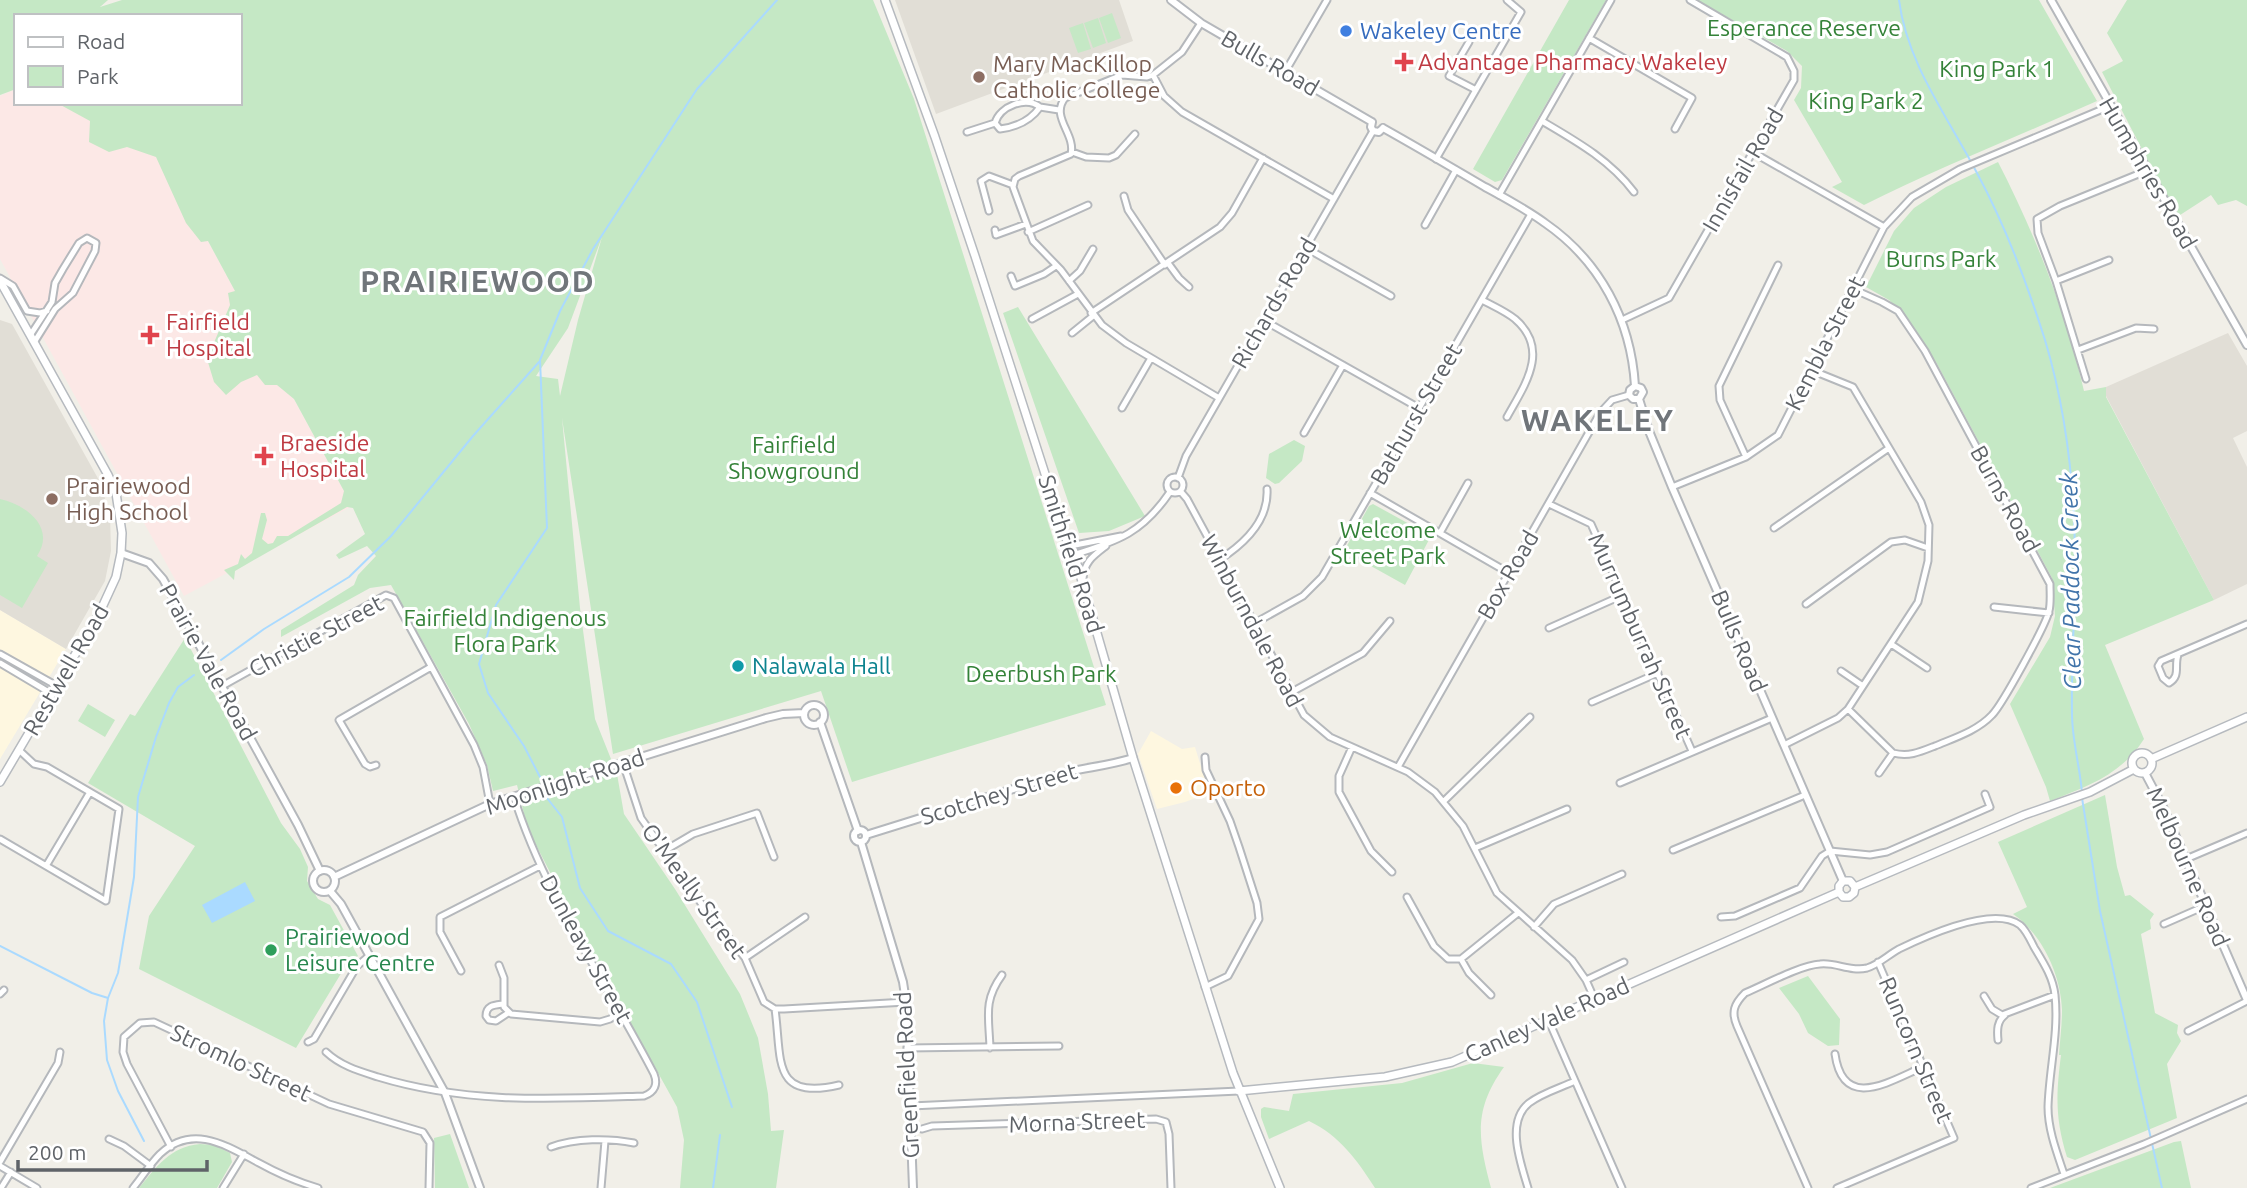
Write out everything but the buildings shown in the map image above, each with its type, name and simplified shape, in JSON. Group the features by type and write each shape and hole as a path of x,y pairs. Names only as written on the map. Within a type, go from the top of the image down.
{"main road":[{"name":"Smithfield Road","path":"884,0 935,137 1083,585 1133,758 1239,1091 1280,1188"},
{"path":"0,280 108,475 120,514 121,553"},
{"name":"Restwell Road","path":"0,782 108,597 121,553"},
{"path":"2151,759 2247,717"},
{"path":"2145,753 2151,759 2151,767 2145,773 2134,769 2132,760 2137,754 2145,753"},
{"path":"1855,887 2024,815 2090,792 2134,769"},
{"path":"1843,881 1850,881 1855,887 1854,893 1849,897 1843,897 1839,892 1843,881"},
{"name":"Canley Vale Road","path":"1239,1091 1372,1079 1418,1071 1472,1055 1594,998 1839,892"}],"street":[{"name":"Bulls Road","path":"1171,0 1201,23 1372,122"},
{"path":"1285,72 1327,0"},
{"path":"1436,159 1521,12 1507,0"},
{"path":"1499,195 1611,0"},
{"name":"Innisfail Road","path":"1622,320 1669,298 1794,80 1792,64 1787,57 1690,0"},
{"name":"Humphries Road","path":"2051,0 2247,345"},
{"path":"1013,185 1019,176 1067,158 1072,152 1059,110 1062,100 1122,75 1153,75 1182,52 1201,23"},
{"path":"1589,38 1692,98 1675,129"},
{"path":"1469,42 1449,76 1476,90"},
{"path":"1153,75 1164,96 1177,108 1334,199"},
{"path":"967,132 995,123 1002,111 1022,103 1035,103 1040,107 1059,110"},
{"name":"Kembla Street","path":"1672,487 1746,457 1778,435 1885,227 1912,197 1960,169 2110,106"},
{"path":"995,123 1000,129 1007,128 1029,120 1040,107"},
{"path":"1383,128 1378,132 1373,131 1370,125 1375,120 1381,121 1383,128 1559,233 1593,268 1614,300 1634,361 1635,386"},
{"path":"1542,121 1597,156 1634,192"},
{"name":"Richards Road","path":"1073,555 1124,536 1152,517 1170,492 1167,488 1169,480 1178,478 1186,456 1373,131"},
{"path":"1072,152 1086,157 1109,158 1116,155 1135,134"},
{"path":"1754,153 1885,227"},
{"path":"1072,333 1092,315 1224,222 1263,158"},
{"path":"1425,225 1456,170"},
{"path":"2087,379 2038,233 2036,219 2060,206 2146,171"},
{"path":"989,211 981,181 989,176 1013,185"},
{"path":"1013,185 1028,232 1036,246 1069,281 1092,315 1114,335 1219,398"},
{"path":"1124,196 1128,210 1166,264 1189,287"},
{"path":"1028,232 1088,205"},
{"name":"Bathurst Street","path":"1253,624 1298,600 1318,582 1531,214"},
{"path":"995,230 996,235 1026,224"},
{"path":"87,238 94,240 95,251 75,289 55,309 33,338 53,298 55,283 75,248 87,238"},
{"path":"1069,281 1080,271 1093,248"},
{"path":"1306,248 1391,296"},
{"path":"2056,281 2109,261"},
{"path":"1015,286 1044,274 1056,265"},
{"path":"1746,457 1720,400 1718,386 1778,265"},
{"path":"1011,276 1017,294"},
{"path":"0,280 13,286 27,311 47,311"},
{"name":"Burns Road","path":"1853,289 1898,312 1925,351 2050,584 2049,613"},
{"path":"1032,319 1078,294"},
{"path":"1482,300 1519,323 1528,336 1533,351 1530,374 1507,417"},
{"path":"1264,320 1419,408"},
{"path":"2078,351 2136,328 2154,329"},
{"path":"1122,408 1151,358"},
{"path":"1304,433 1343,365"},
{"path":"1784,745 1838,718 1848,709 1918,602 1928,561 1929,525 1921,502 1853,387 1811,370"},
{"path":"1635,386 1643,392 1639,399 1633,399 1629,394 1635,386"},
{"name":"Box Road","path":"1398,767 1600,413 1612,400 1629,394"},
{"name":"Bulls Road","path":"1639,399 1672,487 1843,881"},
{"path":"1774,528 1889,448"},
{"path":"1170,492 1181,492 1184,484 1178,478"},
{"path":"1440,533 1468,483"},
{"path":"1219,560 1238,548 1250,536 1265,511 1267,489"},
{"name":"Winburndale Road","path":"1181,492 1301,712 1314,726 1330,737 1416,777 1444,801 1463,826 1491,885 1518,913 1565,952 1586,980 1594,998"},
{"path":"1370,493 1510,573"},
{"name":"Murrumburrah Street","path":"1549,504 1591,524 1692,751"},
{"name":"Richards Road","path":"1070,546 1124,536"},
{"path":"1806,604 1892,542 1905,540 1928,548"},
{"name":"Richards Road","path":"1083,585 1084,569 1088,561 1111,542"},
{"name":"Prairie Vale Road","path":"121,553 144,560 158,572 298,825 320,871"},
{"name":"Christie Street","path":"222,686 386,595 394,598 474,745 483,767 490,804"},
{"path":"1549,628 1623,596"},
{"path":"1848,709 1893,753 1912,755 1982,724 1993,714 2008,691 2049,613 1994,607"},
{"path":"1290,693 1363,653 1390,621"},
{"path":"2178,655 2175,661 2175,680 2169,683 2163,678 2158,666 2161,661 2247,624"},
{"path":"1891,644 1927,668"},
{"path":"0,654 57,686"},
{"path":"0,663 52,694"},
{"path":"376,765 370,767 365,764 339,720 432,667"},
{"path":"1841,671 1863,685"},
{"path":"1591,702 1658,673"},
{"path":"820,722 811,724 806,720 804,713 809,706 819,706 823,714 820,722 858,831"},
{"name":"Moonlight Road","path":"334,877 490,804 775,716 804,713"},
{"path":"1444,801 1530,717"},
{"path":"1620,783 1772,718"},
{"path":"1352,747 1339,776 1339,792 1371,850 1391,872"},
{"path":"0,839 106,901 119,809 47,767 34,764 19,750"},
{"path":"1879,773 1893,753"},
{"path":"1205,757 1206,770 1230,821 1239,848 1257,903 1259,919 1227,976 1205,987"},
{"name":"Scotchey Street","path":"866,835 1068,772 1109,766 1133,758"},
{"name":"O'Meally Street","path":"623,762 641,818 703,906 746,958 764,1002 775,1009"},
{"name":"Melbourne Road","path":"2145,773 2186,859 2204,906 2247,1000"},
{"path":"46,866 90,792"},
{"path":"1673,850 1805,794"},
{"path":"1721,917 1735,916 1800,888 1822,856 1830,851 1870,855 1887,852 1990,807 1985,794"},
{"name":"Dunleavy Street","path":"445,1093 533,1100 645,1096 654,1089 656,1078 540,866 526,835 514,797"},
{"path":"1475,848 1567,809"},
{"path":"664,851 693,834 757,813 774,857"},
{"path":"858,831 866,835 865,840 856,841 854,837 858,831"},
{"path":"2186,859 2247,833"},
{"name":"Greenfield Road","path":"861,842 903,982 906,1002 912,1188"},
{"path":"461,971 440,932 440,917 540,866"},
{"path":"326,870 334,877 334,886 330,891 321,892 314,886 314,876 320,871 326,870"},
{"path":"1534,927 1554,904 1622,874"},
{"path":"330,891 341,904 445,1093 480,1188"},
{"path":"1406,897 1434,946 1448,959 1461,959 1518,913"},
{"path":"2164,924 2204,906"},
{"path":"746,958 805,917"},
{"path":"1808,1188 1733,1017 1734,1007 1745,993 1815,964 1832,963 1854,970 1868,968 1929,936 1978,920 2001,917 2023,926 2044,963 2055,995 2056,1026 2048,1109 2053,1144 2064,1174"},
{"path":"309,1042 314,1039 357,966 369,956"},
{"path":"1461,959 1469,973 1491,995"},
{"path":"1586,980 1624,962"},
{"name":"Runcorn Street","path":"1837,1188 1954,1138 1878,962"},
{"path":"499,965 504,978 503,1004 508,1013"},
{"path":"990,1048 990,991 1002,975"},
{"path":"1998,1040 1999,1021 2005,1015 2055,995"},
{"path":"1984,996 1992,1009 2005,1015"},
{"path":"2188,1031 2247,1000"},
{"path":"839,1085 803,1089 792,1085 784,1076 775,1009 906,1002"},
{"path":"503,1004 488,1008 486,1016 489,1020 496,1021 508,1013 594,1022 610,1019 621,1012"},
{"path":"1548,1019 1622,1188"},
{"name":"Stromlo Street","path":"171,1147 123,1052 124,1037 140,1023 147,1021 329,1104 423,1132 428,1138 430,1148 429,1188"},
{"path":"907,1048 1059,1046"},
{"path":"37,1188 0,1164 58,1063 60,1052"},
{"path":"326,1052 348,1067 388,1080 445,1093"},
{"path":"1835,1054 1837,1066 1846,1081 1862,1089 1875,1088 1923,1067"},
{"path":"1528,1188 1516,1134 1518,1118 1527,1104 1536,1098 1575,1081"},
{"path":"911,1106 1239,1091"},
{"path":"2031,1188 2144,1144 2247,1099"},
{"name":"Morna Street","path":"922,1129 932,1126 1156,1119 1166,1122 1170,1134 1171,1188"},
{"path":"133,1188 160,1154 171,1147 203,1138 217,1141 290,1178 314,1187"},
{"path":"109,1139 124,1146 151,1166"},
{"path":"551,1147 565,1142 619,1140 634,1143"},
{"path":"601,1188 605,1141"},
{"path":"222,1188 244,1154"},
{"path":"1,1188 10,1172"}],"shaded area":[{"name":"Mary MacKillop Catholic College","path":"895,0 1119,0 1133,41 936,114"},
{"name":"Fairfield Hospital","path":"14,90 14,105 80,105 155,144 352,506 184,596 0,259 0,96"},
{"name":"Prairiewood High School","path":"0,320 12,324 100,482 110,515 111,551 105,581 66,649 0,610"},
{"path":"2228,333 2247,366 2247,431 2233,438 2247,467 2247,584 2214,600 2106,396 2106,387"},
{"path":"0,610 66,649 0,759"},
{"path":"1151,731 1182,749 1195,747 1209,793 1157,809 1138,754"}],"green space":[{"path":"0,0 108,0 100,7 122,0 873,0 914,99 1106,705 852,782 821,691 613,754 562,418 580,608 595,719 617,774 624,814 675,889 740,994 758,1038 768,1094 771,1131 784,1130 776,1188 680,1188 684,1140 677,1107 590,950 535,843 527,826 517,785 493,791 487,765 469,724 391,585 370,588 281,637 281,630 354,585 358,575 376,556 367,546 339,559 336,555 365,534 353,508 347,507 235,571 234,580 224,570 238,564 241,554 245,559 252,553 261,513 265,513 267,520 262,539 268,544 273,543 277,536 288,536 341,503 344,491 294,399 277,385 265,385 257,375 241,382 226,395 214,382 207,359 230,305 228,293 235,291 208,241 201,242 186,223 156,157 127,147 109,152 89,142 90,121 61,105 242,105 242,14 14,14 14,90 0,95","holes":["602,237 560,396 558,379 536,376 568,328"]},
{"path":"1569,0 1606,0 1502,180 1495,182 1473,169"},
{"path":"1697,0 2039,0 2097,101 1864,205 1832,187 1842,182 1794,100 1801,88 1802,66 1787,51"},
{"path":"2127,0 2247,0 2247,206 2236,200 2218,205 2211,195 2177,217 2102,72 2123,61 2107,33"},
{"path":"1112,13 1121,38 1108,43 1099,18"},
{"path":"1098,18 1106,43 1093,48 1084,23"},
{"path":"1083,23 1091,49 1078,53 1069,28"},
{"name":"Burns Park","path":"1998,162 2025,217 2048,274 2077,361 2084,391 2106,387 2106,397 2214,600 2105,645 2144,739 2125,762 2103,778 2050,801 2010,704 2050,637 2055,616 2052,578 1936,362 1901,312 1889,300 1866,287 1894,231 1914,208 1946,187"},
{"path":"1018,307 1145,516 1109,531 1079,533 1003,313"},
{"path":"1294,440 1305,446 1302,461 1275,484 1266,478 1269,454"},
{"path":"0,499 29,512 41,527 43,536 37,556 48,563 22,608 0,595"},
{"name":"Welcome Street Park","path":"1373,504 1431,536 1405,585 1344,551 1369,506"},
{"path":"185,638 281,823 300,849 308,867 307,881 318,899 330,905 358,956 351,957 296,1048 139,969 149,916 195,846 88,783 130,714 135,716"},
{"path":"88,704 115,720 105,737 78,721"},
{"path":"2105,795 2117,867 2125,896 2130,895 2154,914 2150,920 2151,929 2141,934 2155,1013 2178,1025 2177,1033 2181,1041 2167,1064 2177,1118 2075,1160 2067,1157 2059,1118 2062,1010 2058,983 2041,944 2013,914 2027,907 1998,842"},
{"path":"1808,976 1840,1019 1839,1045 1828,1046 1808,1033 1799,1014 1779,988"},
{"path":"1473,1063 1504,1067 1487,1097 1481,1125 1483,1154 1491,1188 1375,1188 1347,1150 1320,1127 1309,1121 1269,1139 1261,1117 1261,1109 1264,1107 1289,1111 1293,1094 1402,1083"},
{"path":"450,1134 469,1188 435,1188 434,1138"},
{"path":"2181,1141 2191,1188 2050,1188 2174,1142"},
{"path":"200,1144 214,1145 230,1153 232,1162 217,1188 139,1188 172,1153"}],"water":[{"path":"245,882 255,901 212,923 202,905"}],"waterway":[{"path":"540,777 524,746 488,693 479,664 496,605 547,528 540,360 560,311 593,249 697,89 777,0"},
{"name":"Clear Paddock Creek","path":"1899,0 1910,46 1930,90 1977,173 2006,234 2031,297 2053,368 2064,423 2073,508 2075,565 2072,714 2082,793"},
{"path":"221,660 264,629 349,577 391,536 473,436 539,362"},
{"path":"144,1141 118,1091 107,1060 104,1021 108,998 118,973 134,877 138,797 169,703 178,687 194,675"},
{"path":"547,798 562,817 580,888 608,931 671,964 697,1002 732,1107"},
{"name":"Clear Paddock Creek","path":"2082,798 2100,911 2162,1188"},
{"path":"0,946 92,993 108,998"},
{"path":"713,1188 720,1135"}],"place":[{"name":"Wakeley Centre","path":"1346,31"},
{"name":"Advantage Pharmacy Wakeley","path":"1404,62"},
{"name":"Mary MacKillop Catholic College","path":"979,77"},
{"name":"Fairfield Hospital","path":"150,335"},
{"name":"Braeside Hospital","path":"264,456"},
{"name":"Prairiewood High School","path":"52,499"},
{"name":"Nalawala Hall","path":"738,666"},
{"name":"Oporto","path":"1176,788"},
{"name":"Prairiewood Leisure Centre","path":"271,950"}],"district":[{"name":"PRAIRIEWOOD","path":"478,282"},
{"name":"WAKELEY","path":"1598,421"}],"park label":[{"name":"Esperance Reserve","path":"1804,28"},
{"name":"King Park 1","path":"1997,69"},
{"name":"King Park 2","path":"1866,101"},
{"name":"Fairfield Showground","path":"794,458"},
{"name":"Fairfield Indigenous Flora Park","path":"505,631"},
{"name":"Deerbush Park","path":"1041,674"}]}
